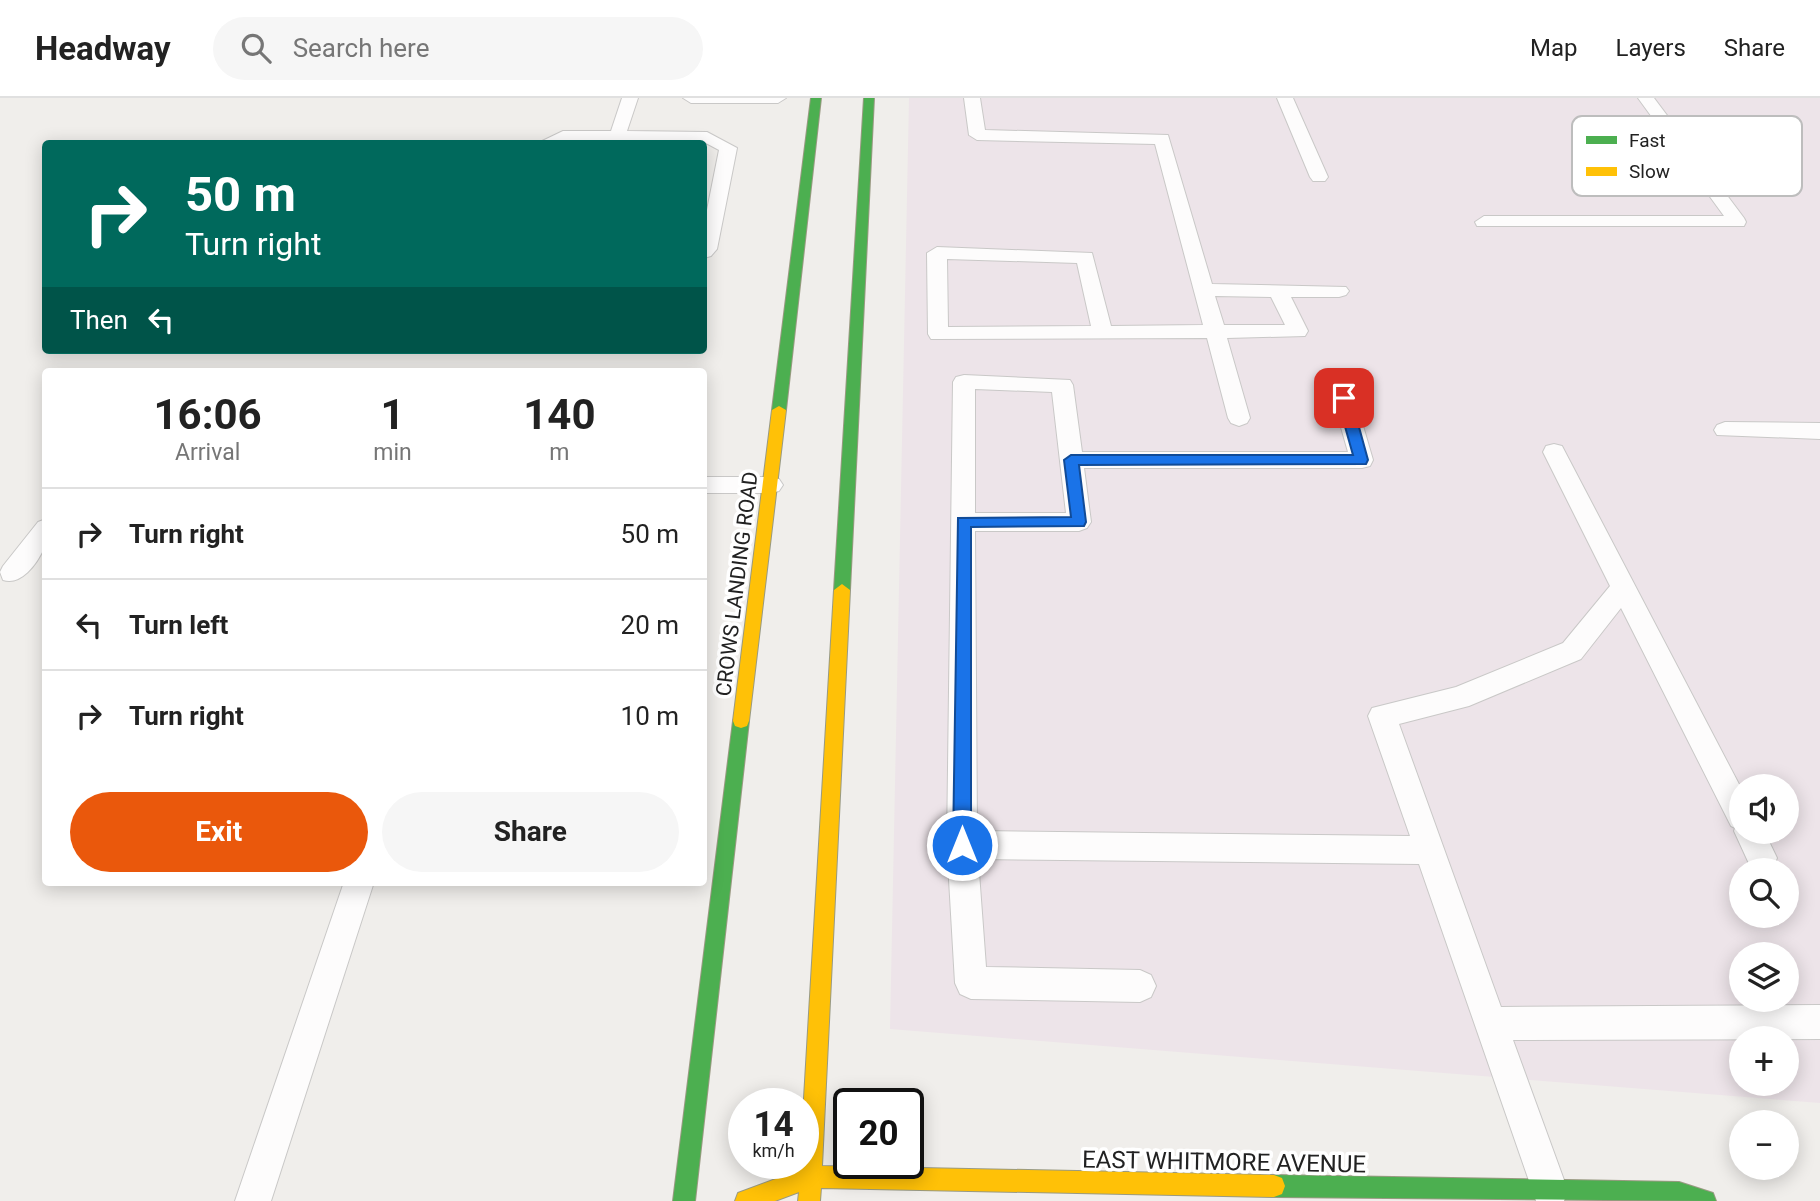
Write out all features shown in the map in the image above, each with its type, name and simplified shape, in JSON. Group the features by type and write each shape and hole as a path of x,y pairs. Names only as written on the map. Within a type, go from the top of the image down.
{"main road":[{"name":"CROWS LANDING ROAD","path":"684,1201 816,98"},
{"path":"816,1088 869,98"},
{"name":"EAST WHITMORE AVENUE","path":"819,1177 1679,1193 1705,1201"},
{"name":"EAST WHITMORE AVENUE","path":"746,1201 806,1179"},
{"path":"809,1201 811,1179"}],"lane":[{"path":"617,137 630,98"},
{"path":"691,98 778,98"},
{"path":"972,98 977,135 1163,139 1239,418"},
{"path":"1286,98 1319,177"},
{"path":"1646,98 1659,116"},
{"path":"554,140 563,136 707,137 728,148 712,187 707,250"},
{"path":"1484,222 1737,222 1718,196"},
{"path":"1102,332 1085,257 937,253 938,334 1298,331 1278,290"},
{"path":"1204,290 1339,291"},
{"path":"1071,460 1362,460 1338,378"},
{"path":"963,522 1079,522 1062,385 964,382 963,522 962,845 971,983 1140,986"},
{"path":"1725,430 1820,431"},
{"path":"1554,452 1729,794"},
{"path":"707,485 771,485"},
{"path":"12,573 42,533"},
{"path":"1550,1191 1382,716 1460,698 1572,651 1623,588"},
{"path":"1755,844 1762,858"},
{"path":"962,845 1430,850"},
{"path":"253,1201 358,886"},
{"path":"1492,1024 1820,1023"}],"shaded area":[{"path":"909,98 1820,98 1820,1103 1732,1096 1799,1096 1799,1026 1729,1026 1729,1096 890,1029"}],"traffic: fast":[{"path":"779,410 816,98"},
{"path":"842,590 869,98"},
{"path":"684,1201 741,721"},
{"path":"1274,1186 1679,1193 1705,1201"}],"traffic: slow":[{"path":"741,721 779,410"},
{"path":"809,1201 842,590"},
{"path":"746,1201 811,1177 1274,1186"}],"route":[{"path":"962,845 963,522 1079,522 1071,460 1362,460 1344,398"}]}
